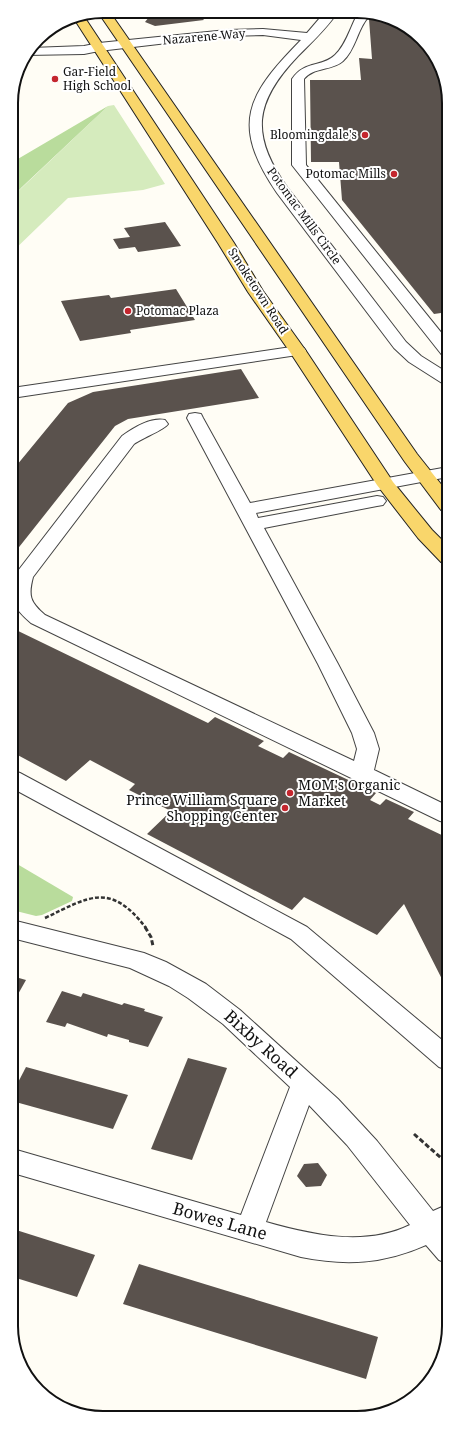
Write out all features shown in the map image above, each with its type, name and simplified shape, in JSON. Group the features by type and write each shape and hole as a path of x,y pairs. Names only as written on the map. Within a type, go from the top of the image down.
{"main road":[{"name":"Smoketown Road","path":"108,18 163,100 216,201 256,292 298,351 390,491 425,534 442,552"},
{"name":"Smoketown Road","path":"81,21 99,47 435,485 442,496"}],"street":[{"name":"Potomac Mills Circle","path":"326,18 310,37 286,61 263,92 257,108 255,120 257,138 261,153 267,165 287,195 400,345 415,359 442,376"},
{"path":"361,18 339,58 307,70 301,74 298,79 298,165 442,345"},
{"name":"Nazarene Way","path":"99,47 227,33 264,32 310,37"},
{"path":"40,46 81,45 99,47"},
{"path":"35,52 84,50 99,47"},
{"path":"18,392 298,351"},
{"path":"195,418 328,664 363,733 368,749 362,774"},
{"path":"159,424 138,433 128,440 24,576 19,590 21,601 27,610 38,619 442,812"},
{"path":"248,518 390,491 435,485"},
{"path":"18,781 300,933 442,1055"},
{"path":"422,803 442,798"},
{"name":"Bixby Road","path":"18,931 135,960 155,967 205,995 232,1017 335,1112 378,1162 439,1223"},
{"path":"249,1230 304,1084"},
{"name":"Bowes Lane","path":"18,1163 249,1230 318,1247 350,1250 380,1247 412,1238 439,1223"}],"path":[{"path":"39,920 88,898 97,896 106,897 134,913 152,939 153,946"},
{"path":"414,1134 442,1159"}],"green space":[{"path":"114,105 165,184 143,190 68,198 18,246 18,191 108,106"},
{"path":"108,106 18,191 18,159"},
{"path":"18,865 73,897 72,901 42,915 36,916 18,912"}],"building":[{"path":"148,18 202,18 204,20 155,26 145,22"},
{"name":"Potomac Mills","path":"369,19 400,29 417,43 428,56 433,65 440,86 442,97 442,313 434,314 342,200 339,162 311,162 310,80 361,80 359,58 372,59"},
{"path":"165,222 181,246 138,252 135,247 119,249 113,239 130,237 124,228"},
{"name":"Potomac Plaza","path":"176,289 195,320 130,330 131,333 80,341 61,301 109,295 111,298"},
{"path":"241,369 259,398 128,419 115,426 18,548 18,464 68,403 93,392"},
{"name":"Prince William Square Shopping Center","path":"18,631 208,723 215,717 264,741 258,746 283,758 289,752 376,793 370,800 380,805 386,799 414,812 408,819 442,835 442,979 404,904 377,935 304,897 292,910 147,834 171,811 129,790 135,784 90,760 66,781 18,755"},
{"path":"18,978 26,980 18,994"},
{"path":"62,991 81,997 83,993 122,1005 124,1003 145,1009 144,1011 163,1017 148,1047 108,1034 107,1037 67,1023 65,1027 46,1022"},
{"path":"188,1058 227,1068 192,1160 151,1149"},
{"path":"26,1067 128,1095 113,1129 18,1103 18,1082"},
{"path":"318,1163 327,1175 321,1186 306,1187 297,1176 304,1164"},
{"path":"18,1231 95,1255 77,1297 18,1279"},
{"path":"139,1264 378,1337 366,1379 123,1304"}],"place":[{"name":"Gar-Field High School","path":"55,79"},
{"name":"Bloomingdale's","path":"365,135"},
{"name":"Potomac Mills","path":"394,174"},
{"name":"Potomac Plaza","path":"128,311"},
{"name":"MOM's Organic Market","path":"290,793"},
{"name":"Prince William Square Shopping Center","path":"285,808"}]}
